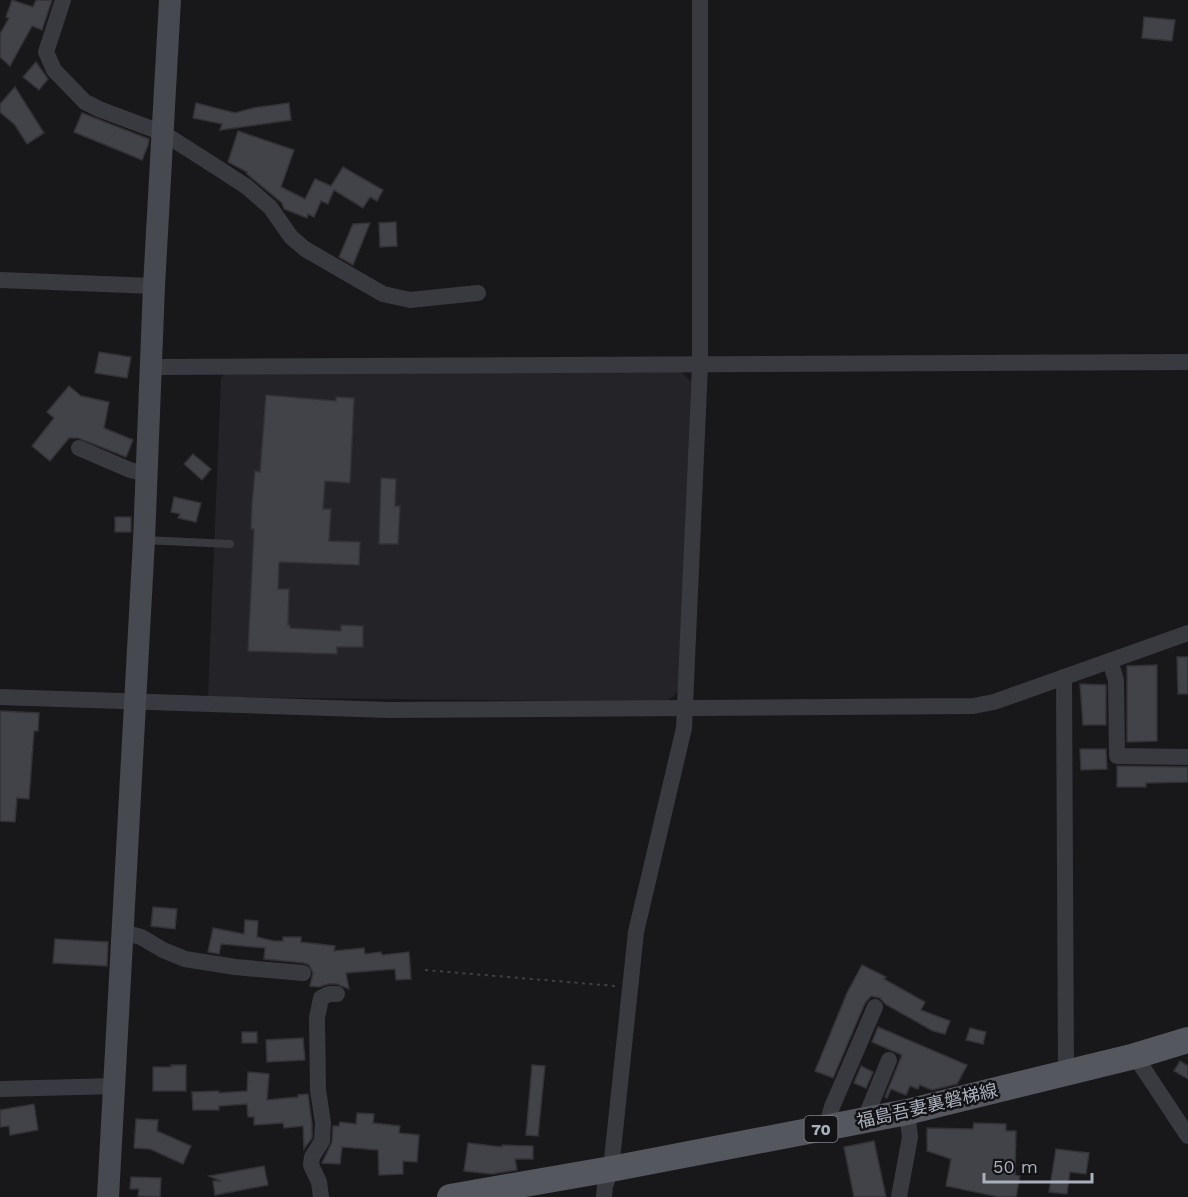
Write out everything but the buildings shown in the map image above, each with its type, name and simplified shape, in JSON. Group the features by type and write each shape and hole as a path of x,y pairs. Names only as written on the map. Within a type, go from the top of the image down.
{"main road":[{"name":"福島吾妻裏磐梯線","path":"450,1197 907,1113 1135,1056 1188,1040"}],"street":[{"path":"63,0 46,52 54,70 85,102 99,110 163,133 246,187 270,207 291,237 305,249 383,294 410,300 478,293"},
{"path":"108,1197 144,540 154,286 170,0"},
{"path":"604,1197 611,1169 636,932 684,728 700,365 700,0"},
{"path":"0,280 154,286"},
{"path":"151,367 1188,362"},
{"path":"79,448 130,470 147,474"},
{"path":"0,697 389,711 973,706 994,702 1188,633"},
{"path":"1110,661 1116,681 1117,756 1188,757"},
{"path":"1064,677 1066,1072"},
{"path":"123,932 141,937 185,959 235,967 303,973"},
{"path":"321,1197 311,1165 312,1157 322,1141 323,1123 318,1090 317,1018 321,998 329,994 337,994"},
{"path":"826,1128 832,1107 875,1007"},
{"path":"1135,1056 1188,1136"},
{"path":"864,1121 889,1060"},
{"path":"0,1089 115,1086"},
{"path":"899,1197 910,1137 907,1113"}],"lane":[{"path":"144,540 230,544"}],"path":[{"path":"425,970 630,987"}],"shaded area":[{"path":"680,371 691,381 679,689 673,697 664,702 208,697 221,379 224,374"}]}
